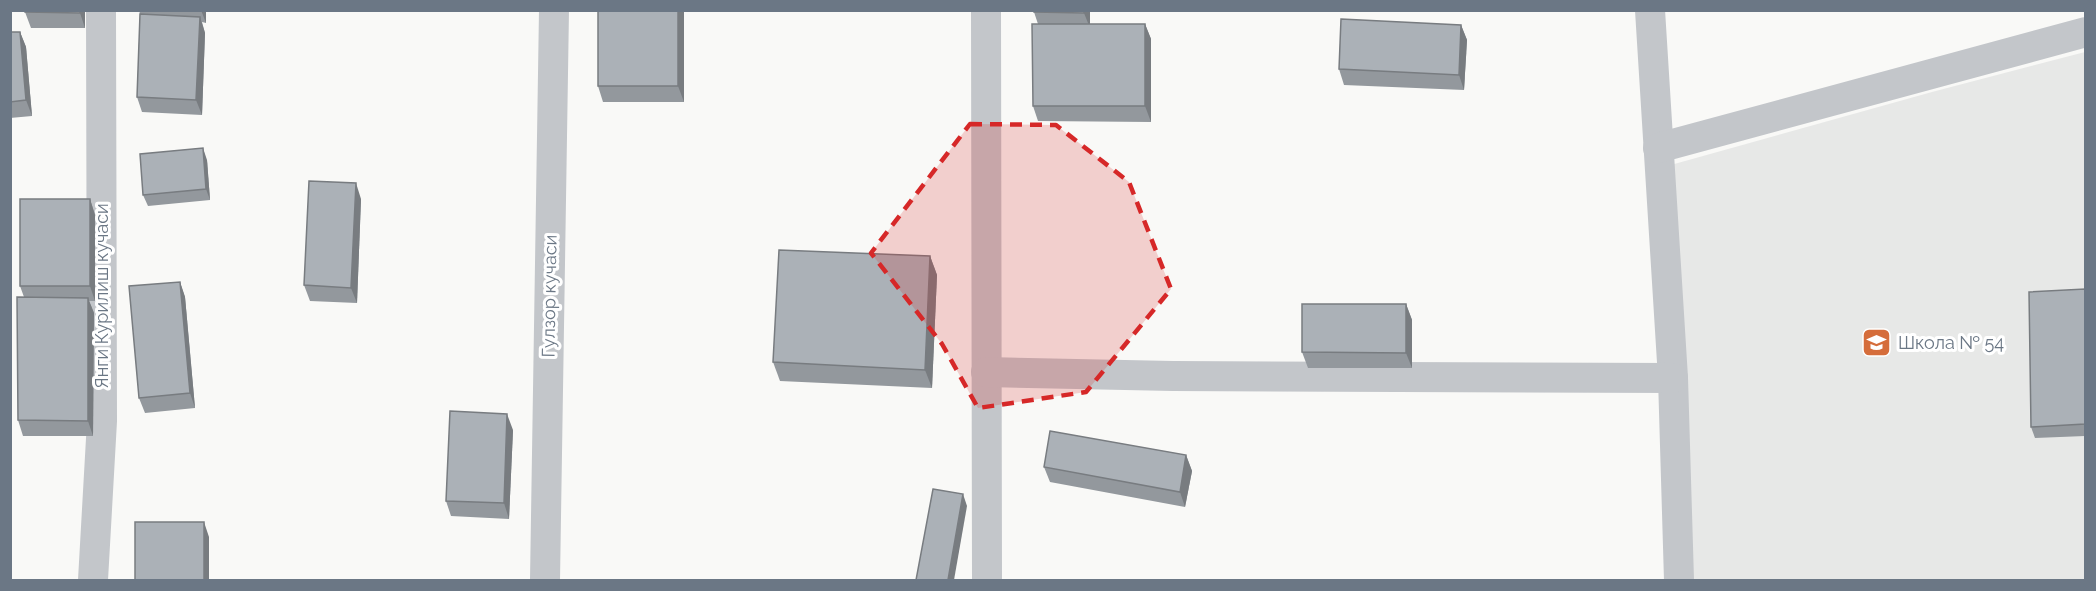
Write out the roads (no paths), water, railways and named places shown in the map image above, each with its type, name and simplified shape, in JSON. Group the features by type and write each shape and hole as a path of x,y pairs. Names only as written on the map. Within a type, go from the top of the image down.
{"street":[{"name":"Янги Курилиш кучаси","path":"93,580 102,421 101,10"},
{"name":"Гулзор кучаси","path":"545,580 554,10"},
{"path":"986,10 987,580"},
{"path":"1650,10 1673,378 1679,580"},
{"path":"1659,148 2085,32"},
{"path":"986,372 1185,376 1673,378"}],"place":[{"name":"Школа № 54","path":"1877,342"}]}
